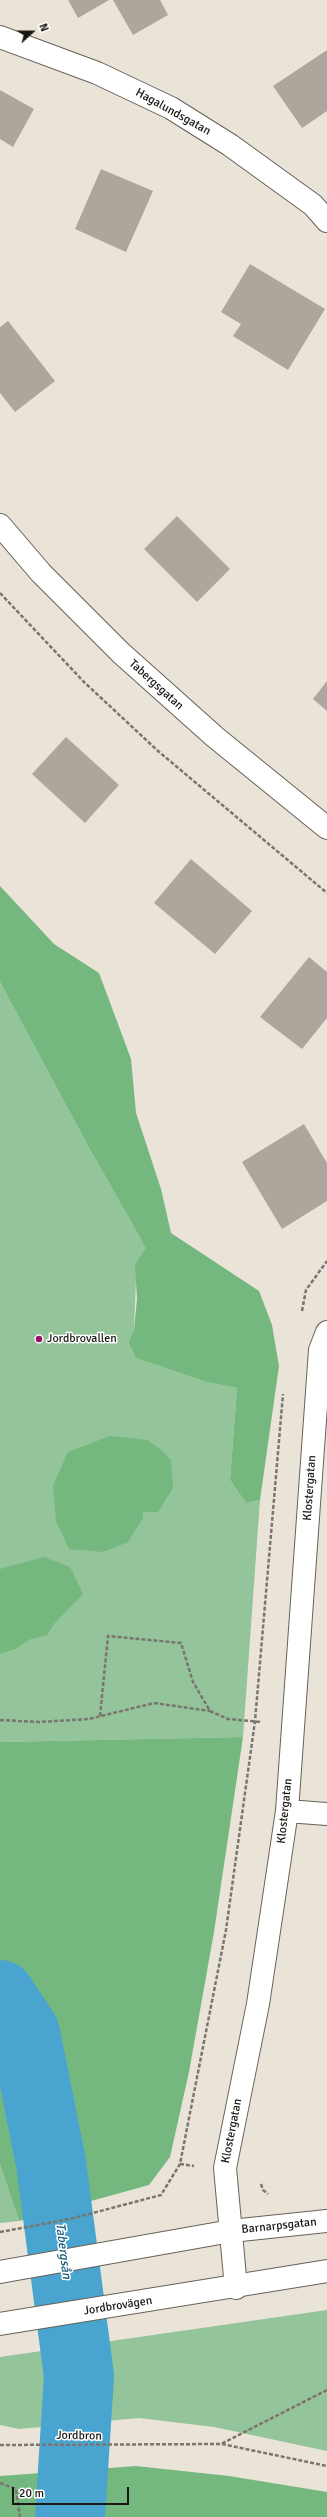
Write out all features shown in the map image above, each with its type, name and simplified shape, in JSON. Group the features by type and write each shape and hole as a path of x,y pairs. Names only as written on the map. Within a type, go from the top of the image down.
{"street":[{"name":"Hagalundsgatan","path":"0,37 97,73 171,108 322,206"},
{"name":"Tabergsgatan","path":"0,525 41,573 121,654 215,737 327,828"},
{"name":"Klostergatan","path":"236,2288 225,2168 258,2004 287,1812 320,1350 327,1332"},
{"path":"287,1812 327,1814"},
{"name":"Barnarpsgatan","path":"231,2231 327,2221"},
{"path":"0,2272 231,2231"},
{"path":"236,2288 327,2271"},
{"name":"Jordbrovägen","path":"2,2324 236,2288"}],"path":[{"path":"0,593 84,682 153,746 271,848 327,893"},
{"path":"301,1313 306,1290 327,1261"},
{"path":"0,2232 70,2219 162,2194 180,2164 226,1930 255,1721 284,1390"},
{"path":"100,1716 108,1636 181,1643 193,1682 210,1711"},
{"path":"0,1720 39,1722 89,1719 154,1703 210,1711 228,1719 255,1721"},
{"path":"221,2444 327,2390"},
{"path":"221,2444 327,2466"},
{"name":"Jordbron","path":"0,2445 134,2446 221,2444"},
{"path":"0,2484 16,2489 20,2517"}],"green space":[{"path":"0,886 54,944 99,973 131,1059 136,1113 161,1189 171,1233 259,1291 272,1325 279,1366 260,1500 246,1503 230,1480 237,1388 206,1382 136,1358 128,1342 134,1330 137,1299 135,1264 146,1248 88,1146 0,982"},
{"path":"0,982 88,1146 141,1239 158,1255 136,1279 134,1330 128,1342 136,1358 206,1382 237,1388 230,1480 246,1503 260,1500 243,1737 0,1742"},
{"path":"110,1436 148,1440 161,1450 171,1460 173,1488 158,1512 143,1512 143,1518 128,1542 103,1552 69,1549 56,1521 53,1486 68,1452"},
{"path":"44,1557 70,1567 83,1594 54,1624 47,1635 31,1639 15,1649 0,1654 0,1569"},
{"path":"243,1737 214,1932 189,2072 170,2157 149,2185 19,2221 0,2164 0,1742"},
{"path":"0,2164 19,2221 0,2223"},
{"path":"327,2310 327,2451 214,2427 139,2418 19,2429 0,2425 0,2357"},
{"path":"136,2466 229,2476 327,2492 327,2517 0,2517 0,2476"}],"building":[{"path":"68,0 109,0 78,18"},
{"path":"113,0 160,0 168,15 133,35"},
{"path":"327,50 327,111 302,128 273,86"},
{"path":"0,90 34,109 13,147 0,139"},
{"path":"101,169 153,191 126,252 75,229"},
{"path":"250,264 325,309 288,370 233,336 241,324 221,312"},
{"path":"8,321 55,381 15,412 0,393 0,327"},
{"path":"177,516 230,569 197,602 144,549"},
{"path":"327,681 327,711 313,699"},
{"path":"66,737 119,785 85,823 32,774"},
{"path":"191,859 252,911 215,954 154,903"},
{"path":"309,957 327,972 327,1018 302,1049 260,1017"},
{"path":"304,1124 327,1163 327,1201 282,1229 242,1162"}],"waterway":[{"name":"Tabergsån","path":"0,1995 25,2033 51,2163 79,2376 70,2517"}],"place":[{"name":"Jordbrovallen","path":"39,1339"}]}
